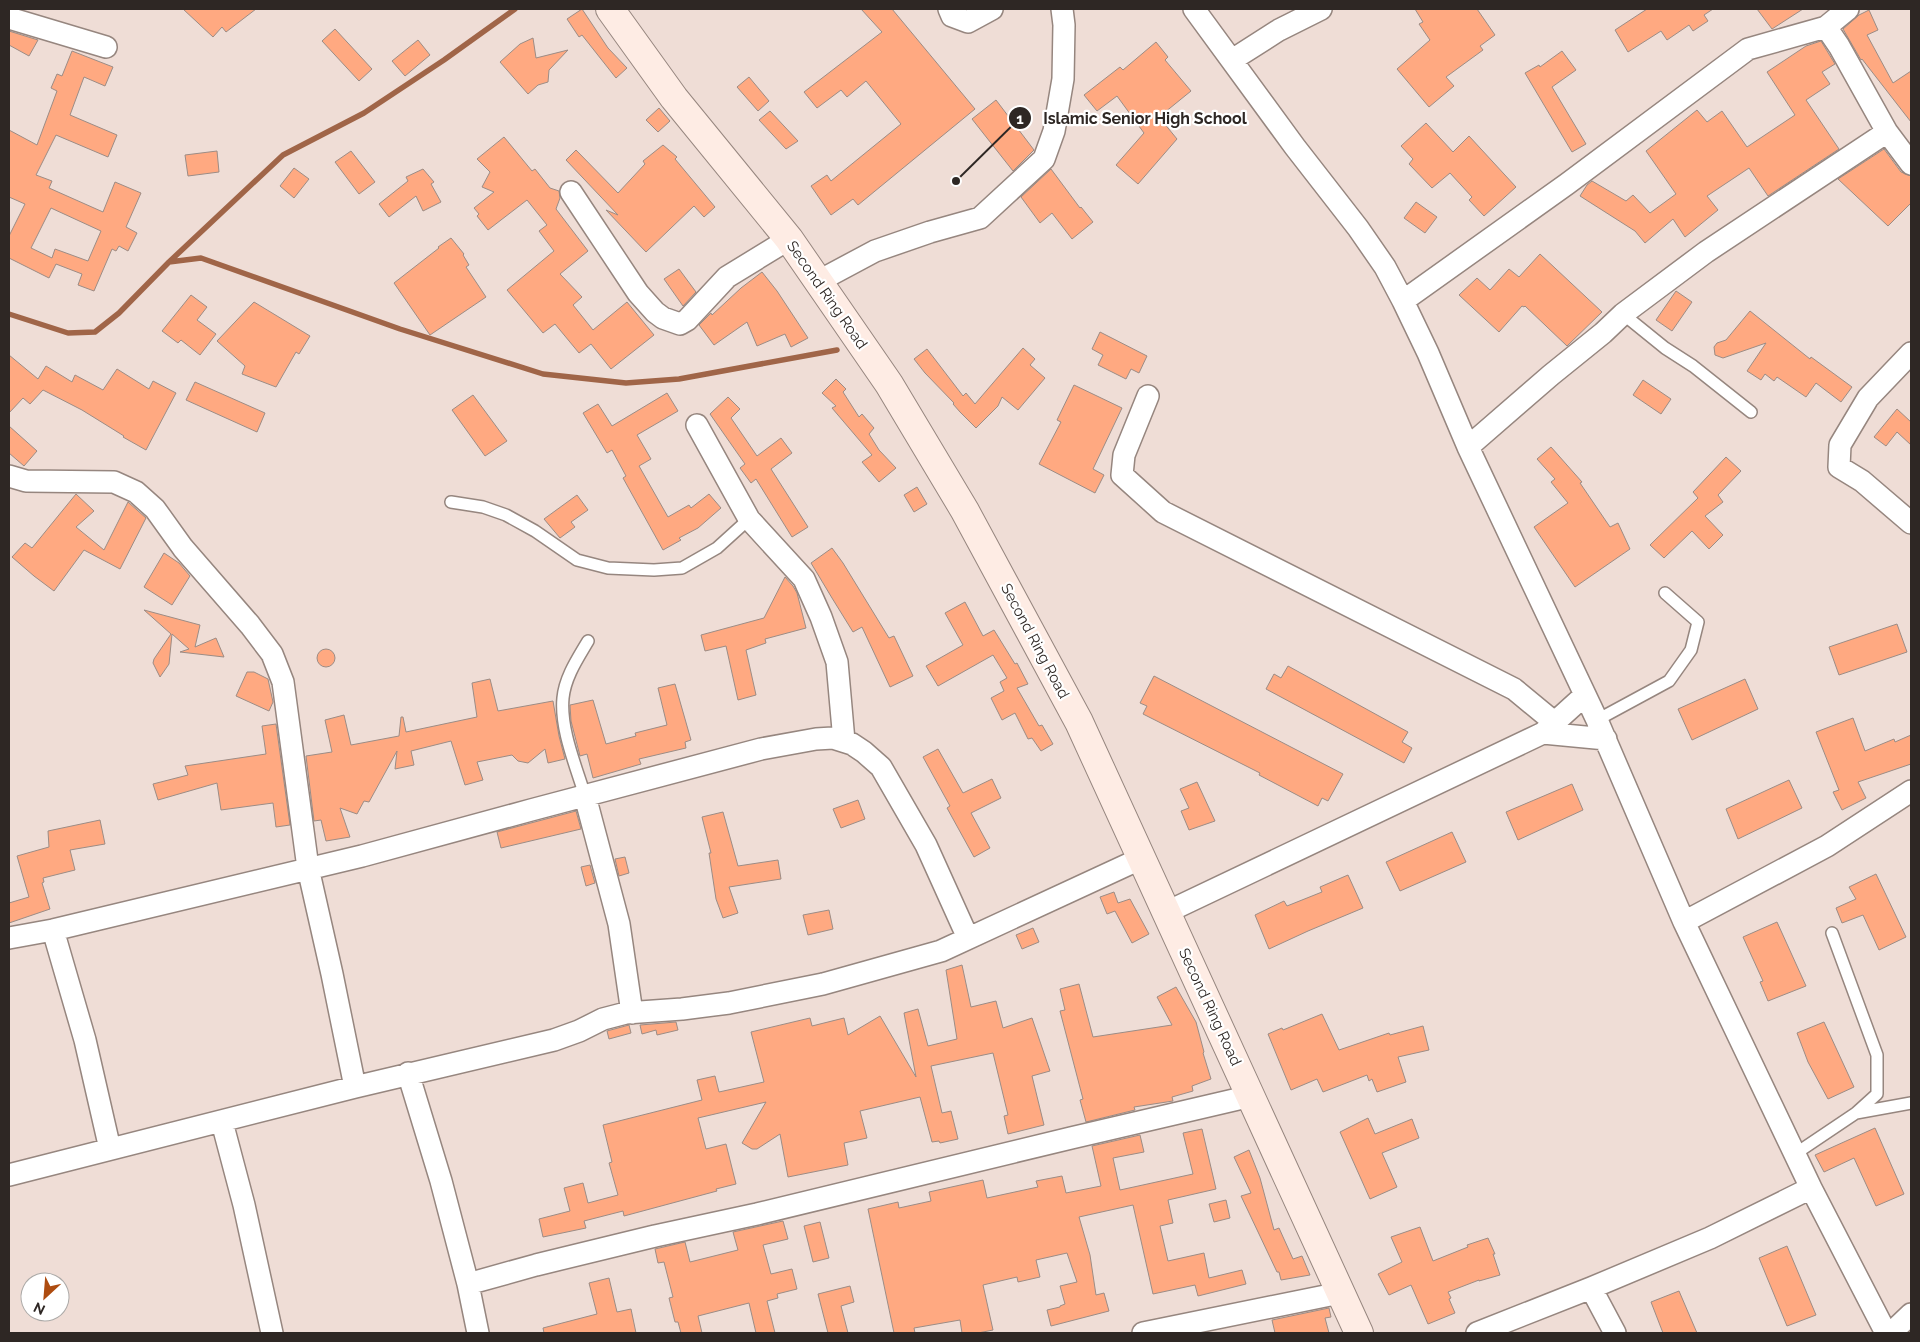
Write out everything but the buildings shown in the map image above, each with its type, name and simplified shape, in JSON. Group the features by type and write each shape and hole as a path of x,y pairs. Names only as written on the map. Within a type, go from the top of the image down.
{"main road":[{"name":"Second Ring Road","path":"610,9 674,98 789,240 888,384 965,512 1079,722 1359,1333"}],"street":[{"path":"949,9 952,16 968,22 992,9"},
{"path":"817,282 875,251 930,232 980,218 1044,159 1054,131 1063,79 1064,25 1062,9"},
{"path":"1194,9 1385,267 1428,353 1468,447 1606,739 1684,922 1811,1188 1886,1333"},
{"path":"1232,60 1279,30 1322,9"},
{"path":"1403,302 1567,184 1748,48 1826,27 1848,9"},
{"path":"9,18 106,47"},
{"path":"1826,27 1839,46 1887,132 1911,164"},
{"path":"1468,447 1623,314 1706,252 1887,132"},
{"path":"571,192 638,293 663,318 680,324 687,320 727,277 789,240"},
{"path":"1911,353 1868,398 1840,445 1839,467 1862,481 1911,523"},
{"path":"1148,396 1124,455 1122,474 1163,512 1514,689 1549,728 1606,739"},
{"path":"696,425 749,519 804,579 821,617 837,662 844,741"},
{"path":"9,476 26,481 114,482 136,492 155,509 183,548 250,625 272,654 283,682 308,868 355,1087"},
{"path":"1167,912 1549,728 1585,695"},
{"path":"9,938 53,930 362,856 761,749 816,739 833,738 844,741 864,752 881,767 926,844 968,938"},
{"path":"1684,922 1827,846 1911,791"},
{"path":"585,796 619,924 632,1013"},
{"path":"9,1174 222,1122 355,1087 554,1040 579,1031 602,1019 632,1013 729,1003 823,984 941,951 1142,858"},
{"path":"53,930 85,1040 110,1149"},
{"path":"408,1074 436,1162 468,1284 478,1333"},
{"path":"468,1284 655,1236 757,1214 1251,1096"},
{"path":"222,1122 244,1205 269,1333"},
{"path":"1477,1333 1710,1238 1811,1188"},
{"path":"1591,1288 1615,1333"},
{"path":"1144,1333 1235,1316 1340,1293"},
{"path":"1891,1333 1911,1314"}],"lane":[{"path":"1623,314 1664,348 1693,366 1751,412"},
{"path":"451,502 483,507 506,515 535,531 576,560 608,568 654,570 682,568 717,548 749,519"},
{"path":"1597,720 1669,681 1691,650 1698,622 1665,592"},
{"path":"585,796 566,731 563,697 572,668 588,641"},
{"path":"1795,1154 1856,1113 1877,1094 1877,1055 1832,933"},
{"path":"1856,1113 1911,1103"}],"waterway":[{"path":"9,314 68,333 95,332 119,313 169,262 283,155 364,113 444,60 515,9"},
{"path":"169,262 201,258 400,329 543,374 626,383 679,379 837,350"}],"place":[{"name":"Islamic Senior High School","path":"956,181"}]}
